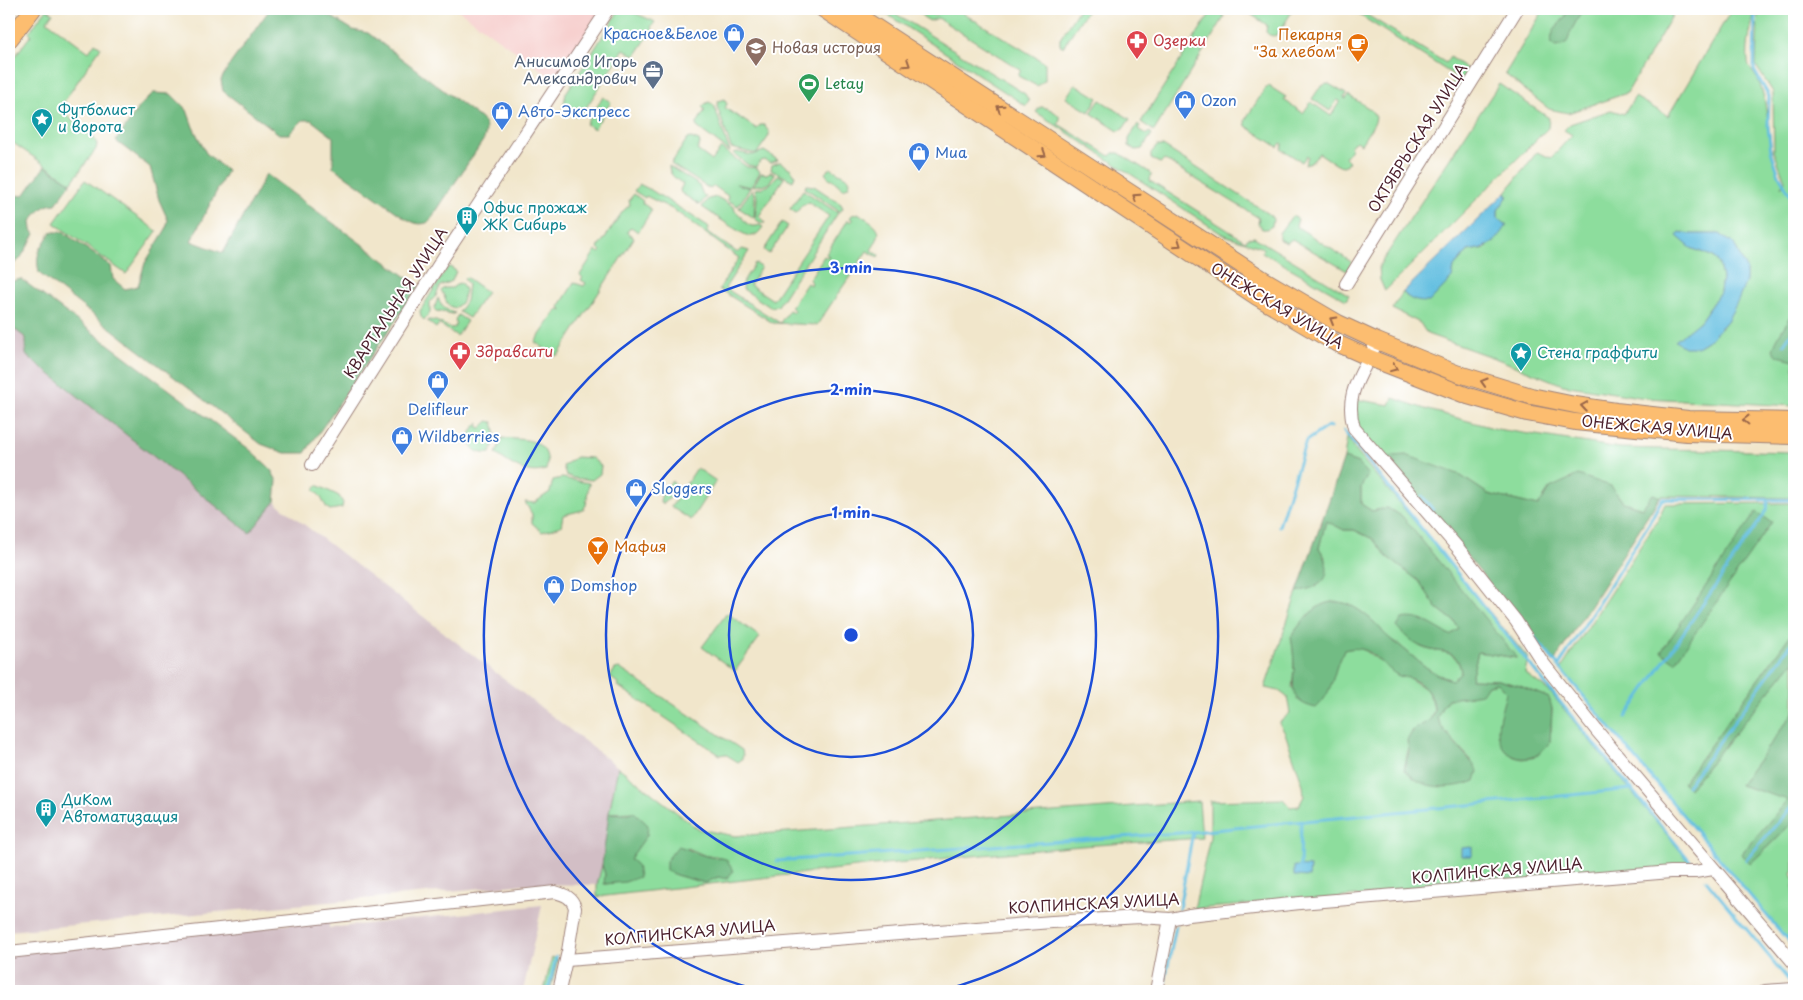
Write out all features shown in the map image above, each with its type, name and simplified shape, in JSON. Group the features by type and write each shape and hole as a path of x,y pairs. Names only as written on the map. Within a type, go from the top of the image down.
{"main road":[{"path":"9,40 33,9"},
{"name":"ОНЕЖСКАЯ УЛИЦА","path":"823,9 1257,297 1332,341 1370,358 1468,396 1527,413 1566,420 1687,433 1794,436"},
{"name":"ОНЕЖСКАЯ УЛИЦА","path":"848,9 1263,279 1338,323 1377,341 1456,373 1531,396 1574,405 1688,419 1794,421"}],"street":[{"name":"КВАРТАЛЬНАЯ УЛИЦА","path":"312,465 451,247 608,9"},
{"name":"ОКТЯБРЬСКАЯ УЛИЦА","path":"1346,284 1517,9"},
{"path":"1377,341 1370,358 1352,389 1351,417 1354,428 1458,548 1516,621 1543,663 1597,731 1794,963"},
{"name":"КОЛПИНСКАЯ УЛИЦА","path":"566,960 1052,922 1141,917 1170,919 1300,903 1661,873 1696,872 1713,868"},
{"path":"9,952 555,892 565,894 573,901 575,908 575,916 559,991"},
{"path":"1156,991 1170,919"},
{"path":"1765,991 1794,989"}],"shaded area":[{"path":"457,9 605,9 558,82"},
{"path":"9,325 26,338 26,355 250,532 275,502 618,767 597,885 526,884 9,931"},
{"path":"542,905 523,991 9,991 9,954 329,920 329,928"}],"green space":[{"path":"47,9 53,13 47,21 89,52 95,43 101,47 59,109 94,138 97,144 96,149 71,183 9,140 9,58 13,59 31,35 29,32"},
{"path":"270,9 319,9 353,30 368,33 480,118 486,127 484,139 429,222 422,224 405,218 333,167 333,137 311,120 303,120 289,134 279,134 223,91 221,80 228,67"},
{"path":"623,9 655,22 651,27 653,29 635,56 624,49 582,114 575,116 563,109 566,93 619,11"},
{"path":"879,9 888,9 1025,94 1029,101 1026,106"},
{"path":"918,9 923,9 935,16 940,9 956,9 1045,63 1045,80 1037,86 1018,76 1021,70 938,18 930,21 926,19"},
{"path":"1079,9 1088,9 1063,47 1060,45 1060,39"},
{"path":"1213,9 1225,16 1154,131 1141,122"},
{"path":"1243,9 1293,10 1278,34 1273,36 1266,32 1267,25"},
{"path":"1350,9 1357,9 1446,63 1450,57 1467,69 1468,75 1466,80 1458,87 1452,82 1455,76"},
{"path":"1544,9 1676,9 1627,93 1568,113 1549,109 1505,74"},
{"path":"1567,9 1583,9 1567,43 1556,47 1552,45 1551,39 1555,29 1564,18"},
{"path":"1732,9 1755,9 1749,42 1748,62 1759,82 1763,95 1771,146 1783,183 1781,187 1785,181 1774,151 1773,92 1756,66 1758,9 1794,9 1794,406 1646,398 1563,385 1427,334 1420,323 1392,309 1403,292 1407,297 1452,278 1454,267 1468,251 1486,248 1507,225 1498,219 1498,210 1508,196 1506,192 1537,152 1551,158 1572,135 1564,130 1570,124 1611,110 1624,114 1635,97 1668,116","holes":["1680,232 1688,234 1720,234 1734,244 1746,269 1746,281 1727,321 1710,339 1697,347 1692,328 1700,321 1720,292 1722,278 1719,264 1714,257 1691,248"]},
{"path":"1075,84 1098,98 1089,112 1066,98"},
{"path":"1329,84 1346,94 1344,98 1346,99 1348,95 1370,109 1376,117 1375,122 1361,144 1357,141 1350,147 1351,149 1345,158 1349,162 1344,166 1337,165 1319,153 1312,162 1305,164 1307,155 1302,162 1281,149 1283,144 1281,143 1278,147 1246,126 1245,120 1265,89 1269,86 1286,97 1284,100 1303,113 1311,102 1331,116 1340,101 1337,100 1330,111 1312,99 1321,87"},
{"path":"1499,84 1549,118 1548,128 1385,291 1380,280 1379,266"},
{"path":"153,93 171,94 187,110 206,153 227,171 191,241 223,253 266,174 419,286 305,453 285,453 261,444 39,273 38,256 41,247 51,232 63,232 111,266 113,279 125,289 138,286 145,263 166,229 168,220 159,200 150,167 116,141 140,106"},
{"path":"603,97 611,102 594,129 586,124"},
{"path":"724,99 727,104 725,108 757,129 760,125 764,125 769,132 769,136 757,153 731,148 717,106 718,101"},
{"path":"1100,100 1130,119 1123,129 1118,131 1091,113"},
{"path":"709,102 714,105 730,152 696,125 705,110 702,107"},
{"path":"1040,107 1055,112 1060,119 1058,124 1110,156 1113,153 1119,153 1149,172 1151,174 1150,181 1245,241 1254,237 1349,295 1346,300 1262,252 1263,248 1222,234 1036,112"},
{"path":"1138,124 1140,126 1138,129 1147,135 1149,132 1152,134 1142,149 1136,150 1129,146 1129,139"},
{"path":"691,138 699,141 700,144 697,150 712,161 721,148 747,167 757,168 760,172 751,187 736,184 750,188 738,206 727,200 728,196 714,186 710,189 671,164 687,139"},
{"path":"1157,146 1163,146 1269,214 1273,219 1272,226 1262,229 1258,223 1259,218 1165,160 1160,163 1151,159 1151,153"},
{"path":"764,151 778,160 770,163 765,160 760,161 757,167 748,165 733,153 753,155"},
{"path":"780,162 791,169 795,175 793,181 771,170 772,165"},
{"path":"45,166 71,183 56,204 44,207 31,221 32,230 35,234 20,259 9,268 9,189 18,196 25,194"},
{"path":"669,166 699,185 703,195 706,197 700,205 681,193 680,190 683,184 675,178"},
{"path":"830,168 848,178 850,182 848,187 843,189 831,178 830,180 825,173"},
{"path":"770,172 775,174 768,184 753,186 761,173 767,174"},
{"path":"778,175 784,178 759,216 765,223 761,223 755,219 757,198 755,189 768,186"},
{"path":"85,180 157,231 126,274 54,223"},
{"path":"639,184 708,226 707,232 738,253 742,249 749,251 725,288 780,323 789,310 793,312 794,310 791,307 807,283 810,285 812,283 809,280 824,256 829,257 826,254 848,220 851,222 853,220 850,218 852,215 858,213 877,228 878,237 871,250 879,255 878,257 867,251 817,325 773,323 719,289 739,258 674,210 646,196 645,198 634,191"},
{"path":"806,185 814,186 841,204 843,208 840,212 805,188"},
{"path":"752,189 755,198 754,218 739,208"},
{"path":"803,190 838,213 778,306 770,307 743,289 742,283 755,263 761,267 750,285 773,300 829,216 808,202 805,205 803,204 796,213 790,209"},
{"path":"634,194 652,210 638,232 631,227 627,232 634,238 559,354 555,356 535,342 558,309 562,311 559,307 574,283 584,286 586,283 581,280 583,278 580,275 596,250 599,253 601,251 598,248 623,211 630,205 629,200"},
{"path":"717,197 734,207 735,211 751,226 760,225 763,227 754,235 746,235 702,207 708,199"},
{"path":"1292,216 1298,219 1296,226 1352,263 1347,271 1292,239 1287,243 1279,239 1279,233"},
{"path":"782,222 788,226 769,254 764,250"},
{"path":"450,267 456,271 452,281 440,286 436,296 430,302 430,313 424,320 421,317 420,311 447,268"},
{"path":"466,277 487,292 469,318 459,312 466,301 468,284 464,279"},
{"path":"21,279 249,449 270,468 277,481 275,502 250,533 26,355 26,338 9,325 9,287 13,281"},
{"path":"459,283 462,284 465,290 462,302 455,308 447,304 441,291 444,288 452,288"},
{"path":"438,298 444,308 455,313 436,311 434,309"},
{"path":"1794,312 1794,360 1778,356 1773,350 1779,336"},
{"path":"458,315 467,321 457,336 439,324 436,328 427,321 436,321 454,328"},
{"path":"1393,398 1497,429 1620,448 1794,452 1794,498 1660,497 1653,494 1642,508 1623,502 1611,486 1550,488 1538,506 1488,494 1458,474 1382,457 1354,423 1354,399 1390,405"},
{"path":"488,421 493,422 495,438 490,453 483,453 473,448 469,439 474,428 479,423 478,427 481,428"},
{"path":"1347,437 1355,450 1528,658 1525,673 1549,691 1695,869 1194,909 1210,837 1210,801 1283,799 1290,807 1299,806 1304,796 1303,785 1285,733 1279,723 1290,713 1287,697 1279,691 1265,688 1297,592 1317,586 1325,557 1319,548 1326,520 1344,530 1354,530 1373,539 1386,556 1419,581 1437,608 1454,621 1459,629 1450,635 1422,620 1405,635 1421,647 1446,653 1456,658 1461,672 1452,680 1439,675 1426,668 1390,639 1363,613 1340,602 1330,602 1310,613 1291,637 1294,662 1292,688 1332,680 1344,650 1356,647 1366,651 1400,676 1409,678 1426,689 1432,700 1434,710 1430,720 1412,731 1404,770 1418,780 1437,786 1444,787 1472,761 1442,728 1437,718 1448,699 1471,696 1488,685 1498,683 1507,692 1499,722 1506,751 1514,757 1523,759 1533,757 1543,750 1551,731 1552,709 1549,698 1520,686 1498,680 1471,679 1478,652 1516,658 1387,508 1372,511 1361,504 1358,463 1344,458"},
{"path":"502,438 528,440 540,445 547,456 546,470 532,472 514,465 496,454"},
{"path":"1406,455 1458,474 1488,494 1538,506 1550,488 1578,475 1611,486 1623,502 1642,508 1653,494 1660,497 1554,662 1457,544 1382,457"},
{"path":"576,457 592,458 601,466 600,474 592,480 573,478 566,475 563,466"},
{"path":"1344,458 1358,463 1368,475 1361,487 1361,504 1372,511 1387,508 1402,516 1517,658 1478,652 1471,679 1498,680 1520,686 1549,698 1552,709 1550,742 1537,755 1519,758 1513,756 1504,748 1498,730 1506,692 1498,683 1488,685 1482,694 1448,699 1437,718 1441,726 1478,771 1475,781 1462,785 1440,787 1418,781 1404,770 1409,751 1407,741 1413,731 1431,718 1433,714 1434,704 1430,694 1418,683 1397,675 1374,655 1361,649 1344,650 1327,695 1316,708 1308,706 1297,699 1294,689 1294,661 1291,637 1310,613 1330,602 1340,602 1363,613 1390,639 1426,668 1439,675 1452,680 1461,672 1456,658 1452,655 1418,645 1397,627 1402,619 1409,618 1427,622 1450,635 1459,629 1454,621 1437,608 1419,581 1386,556 1373,539 1354,530 1344,530 1326,521 1319,548 1326,563 1327,574 1321,583 1297,592"},
{"path":"697,468 716,481 691,520 671,507"},
{"path":"562,478 589,483 586,505 583,510 563,515 561,526 542,532 532,523 532,514 525,502 534,503 550,492 553,480"},
{"path":"672,481 676,487 673,495 663,504 660,503 664,491"},
{"path":"317,485 339,496 343,503 342,508 330,510 327,508 314,490"},
{"path":"1794,503 1794,630 1683,783 1689,789 1794,661 1794,712 1740,785 1789,799 1741,854 1750,864 1794,821 1794,872 1792,873 1794,880 1794,948 1561,669 1658,519 1665,504"},
{"path":"1756,512 1772,522 1675,662 1661,652"},
{"path":"727,613 760,637 735,671 702,647"},
{"path":"1794,630 1794,661 1689,789 1683,783"},
{"path":"619,668 742,750 743,756 741,760 738,762 725,754 720,755 618,686 619,684 610,677 615,669"},
{"path":"1794,712 1794,821 1750,864 1741,854 1788,800 1740,785"},
{"path":"618,767 698,829 735,836 1199,801 1202,838 1081,846 874,865 597,897 597,885 602,865 605,874 605,884 615,883 635,850 647,835 634,812 609,813","holes":["688,848 706,856 717,856 718,877 705,883 676,875 666,870"]},
{"path":"634,812 648,825 647,835 630,859 637,865 639,877 625,882 604,884 605,874 602,865 609,813 624,814"},
{"path":"678,846 702,855 726,859 733,871 727,879 718,877 705,883 666,871 666,861"},
{"path":"552,957 558,959 550,991 544,991"}],"water":[{"path":"1506,192 1508,196 1498,210 1498,219 1507,225 1499,237 1492,244 1468,251 1454,267 1452,278 1429,302 1421,302 1408,297 1403,292"},
{"path":"1680,232 1688,234 1720,234 1734,244 1746,269 1746,281 1727,321 1710,339 1697,347 1684,347 1675,341 1700,321 1720,292 1722,278 1719,264 1714,257 1691,248 1677,236"},
{"path":"1472,847 1472,856 1461,856 1461,848"},
{"path":"1294,866 1310,867 1309,877 1294,876"}],"waterway":[{"path":"1755,9 1754,70 1769,96 1768,126 1771,151 1779,175 1794,202"},
{"path":"1784,344 1794,329"},
{"path":"1279,526 1306,441 1328,426 1331,427"},
{"path":"1344,431 1547,686"},
{"path":"1422,496 1433,510"},
{"path":"1558,667 1648,525 1662,499 1794,500"},
{"path":"1626,717 1767,510 1768,500"},
{"path":"1530,632 1794,948"},
{"path":"1687,786 1794,640"},
{"path":"1547,686 1695,867"},
{"path":"776,861 1193,832 1632,789"},
{"path":"1746,860 1794,804"},
{"path":"1300,867 1301,822"},
{"path":"1179,909 1193,832"},
{"path":"1706,880 1790,982"},
{"path":"1163,991 1176,926"},
{"path":"548,991 556,957"}],"place":[{"name":"Красное&Белое","path":"734,53"},
{"name":"Озерки","path":"1137,60"},
{"name":"Пекарня \"За хлебом\"","path":"1358,63"},
{"name":"Новая история","path":"756,67"},
{"name":"Анисимов Игорь Александрович","path":"653,90"},
{"name":"Letay","path":"809,103"},
{"name":"Ozon","path":"1185,120"},
{"name":"Авто-Экспресс","path":"502,131"},
{"name":"Футболист и ворота","path":"42,138"},
{"name":"Миа","path":"919,172"},
{"name":"Офис прожаж ЖК Сибирь","path":"467,236"},
{"name":"Здравсити","path":"460,371"},
{"name":"Стена граффити","path":"1521,372"},
{"name":"Delifleur","path":"438,400"},
{"name":"Wildberries","path":"402,456"},
{"name":"Sloggers","path":"636,508"},
{"name":"Мафия","path":"598,566"},
{"name":"Domshop","path":"554,605"},
{"name":"ДиКом Автоматизация","path":"46,828"}]}
